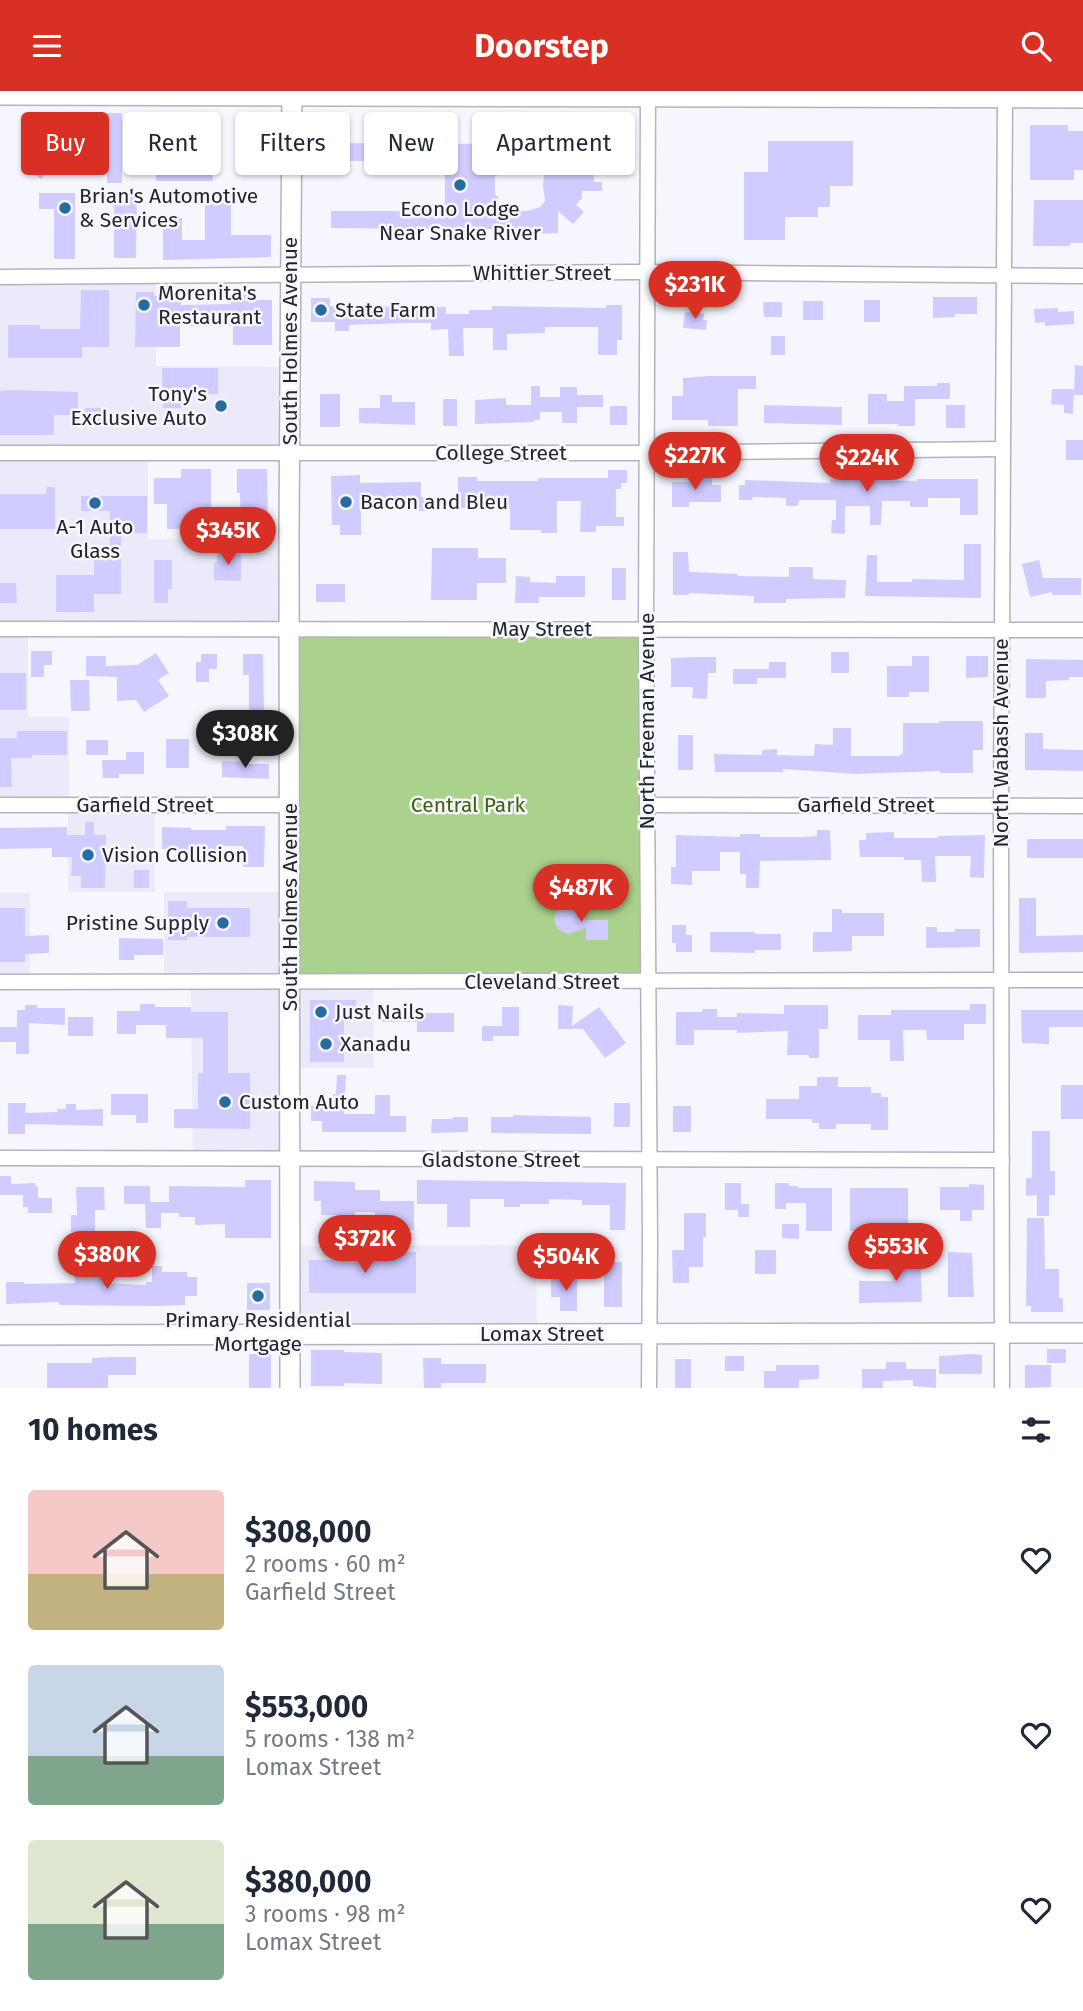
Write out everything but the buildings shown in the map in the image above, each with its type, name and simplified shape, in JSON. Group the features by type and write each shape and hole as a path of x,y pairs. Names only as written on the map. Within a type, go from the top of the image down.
{"main road":[{"path":"7,95 292,93 1083,98"},
{"name":"South Holmes Avenue","path":"290,1388 289,453 292,93"},
{"name":"Lomax Street","path":"0,1335 1083,1333"}],"street":[{"name":"North Freeman Avenue","path":"648,96 646,629 649,1388"},
{"name":"North Wabash Avenue","path":"1002,1388 1001,629 1005,97"},
{"name":"Whittier Street","path":"0,277 649,272 1083,276"},
{"name":"College Street","path":"0,453 648,453 1002,449"},
{"name":"May Street","path":"0,629 1083,630"},
{"name":"Garfield Street","path":"0,805 290,805"},
{"name":"Garfield Street","path":"648,805 1083,806"},
{"name":"Cleveland Street","path":"0,982 1083,980"},
{"name":"Gladstone Street","path":"0,1157 1002,1160"}],"shaded area":[{"path":"156,276 156,366 291,367 290,453 148,454 148,539 289,539 289,629 28,629 28,717 69,717 69,805 155,805 155,892 68,892 68,806 0,805 0,277"},
{"path":"164,892 290,892 373,982 374,1068 290,1068 290,1159 193,1158 191,982 164,981"},
{"path":"0,893 30,893 30,982 0,982"},
{"path":"536,1245 537,1334 290,1334 290,1246"}],"green space":[{"name":"Central Park","path":"289,629 646,629 647,982 290,982"}],"place":[{"name":"Econo Lodge Near Snake River","path":"460,185"},
{"name":"Brian's Automotive & Services","path":"65,208"},
{"name":"Morenita's Restaurant","path":"144,305"},
{"name":"State Farm","path":"321,310"},
{"name":"Tony's Exclusive Auto","path":"221,406"},
{"name":"Bacon and Bleu","path":"346,502"},
{"name":"A-1 Auto Glass","path":"95,503"},
{"name":"Vision Collision","path":"88,855"},
{"name":"Pristine Supply","path":"223,923"},
{"name":"Just Nails","path":"321,1012"},
{"name":"Xanadu","path":"326,1044"},
{"name":"Custom Auto","path":"225,1102"},
{"name":"Primary Residential Mortgage","path":"258,1296"}]}
